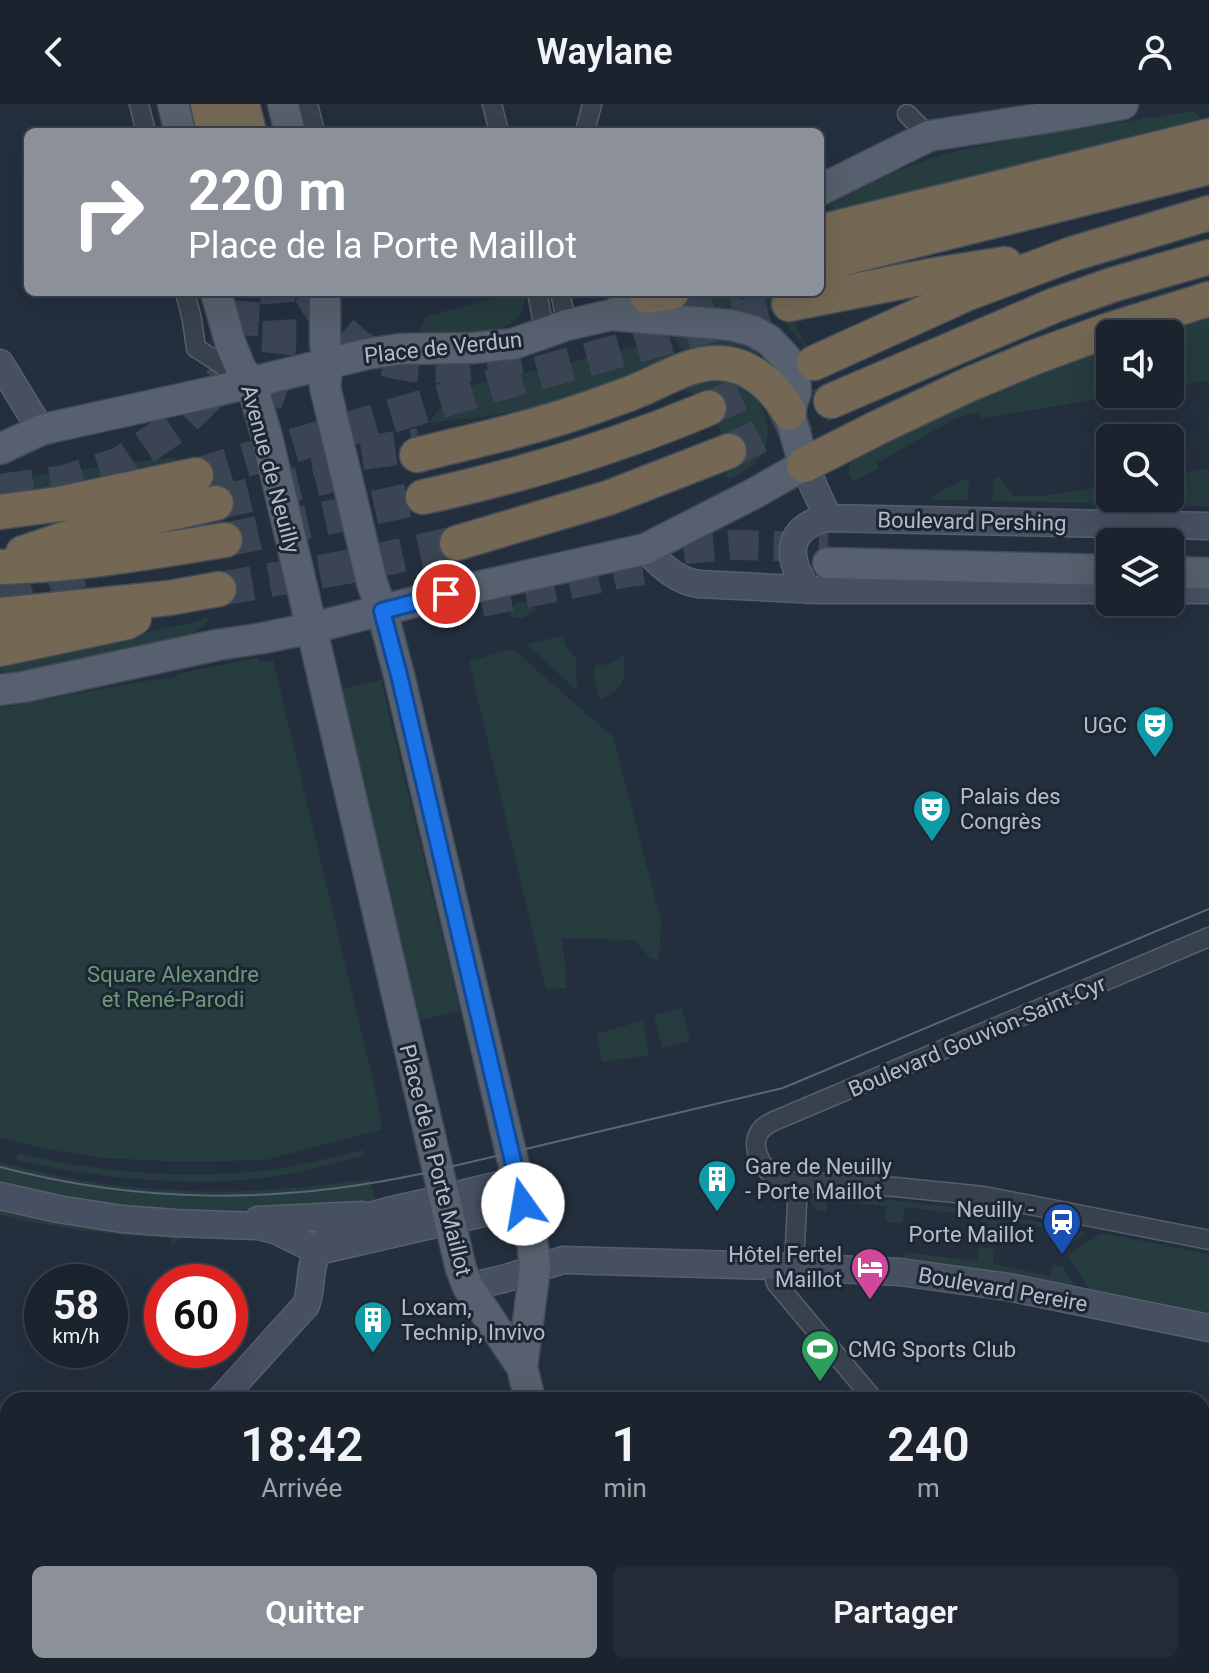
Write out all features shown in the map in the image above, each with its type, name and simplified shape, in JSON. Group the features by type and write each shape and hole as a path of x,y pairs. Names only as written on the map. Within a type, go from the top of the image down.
{"highway":[{"path":"208,104 213,128"},
{"path":"242,104 248,128"},
{"path":"824,231 1209,136"},
{"path":"824,263 1209,167"},
{"path":"814,363 968,293 1072,254 1209,213"},
{"path":"789,304 935,275 1072,254"},
{"path":"831,401 1055,305 1209,257"},
{"path":"804,465 1022,362 1106,331 1209,299"},
{"path":"418,450 500,435 585,410 709,363 726,364 752,373 776,393 789,412"},
{"path":"423,497 584,456 709,408"},
{"path":"457,543 608,498 729,451"},
{"path":"0,512 60,504 196,475"},
{"path":"0,564 82,533 216,503"},
{"path":"0,564 72,562 225,540"},
{"path":"0,615 169,598 219,589"},
{"path":"0,649 127,622 169,598"}],"main road":[{"path":"173,104 179,128"},
{"path":"283,104 289,128"},
{"path":"824,188 929,136 1034,111 1123,104"},
{"path":"325,296 328,363 325,387 372,583 399,675 533,1247 535,1268 522,1367 528,1392"},
{"path":"611,315 651,296"},
{"name":"Avenue de Neuilly","path":"218,303 241,369 251,382 267,437 312,628"},
{"path":"0,690 312,628 645,549 804,465 789,412 796,392 795,376 783,353 759,333 731,325 611,315"},
{"name":"Place de Verdun","path":"0,449 41,430 391,349 513,344 611,315"},
{"name":"Boulevard Pershing","path":"829,542 1096,552"},
{"name":"Boulevard Pershing","path":"829,542 1096,569"},
{"path":"1184,554 1209,554"},
{"path":"1184,572 1209,573"},
{"name":"Place de la Porte Maillot","path":"312,628 461,1269 468,1287 522,1367"}],"street":[{"path":"139,104 145,128"},
{"path":"308,104 314,128"},
{"path":"492,104 498,128"},
{"path":"586,128 592,104"},
{"path":"907,114 929,136"},
{"path":"186,296 196,348 251,382"},
{"path":"539,296 556,330"},
{"path":"556,330 560,296"},
{"path":"0,363 41,430"},
{"path":"804,465 824,509 829,542"},
{"path":"807,590 794,566 794,544 801,532 819,520 829,542"},
{"name":"Boulevard Pershing","path":"829,542 1209,526"},
{"path":"645,549 671,574 690,583 807,590 1096,590"},
{"path":"1184,590 1209,590"},
{"name":"Boulevard Gouvion-Saint-Cyr","path":"798,1182 783,1181 762,1166 756,1138 761,1129 774,1121 1209,937"},
{"path":"867,1392 776,1283 783,1266 798,1182 984,1196 1209,1240"},
{"path":"0,1196 97,1215 164,1222 258,1226 275,1230 318,1251 447,1210 520,1192"},
{"path":"214,1224 447,1210"},
{"path":"227,1392 306,1305 318,1251 342,1228 372,1215"},
{"name":"Boulevard Pereire","path":"468,1287 563,1260 900,1272 1008,1287 1209,1328"}],"green space":[{"path":"1193,111 1202,123 831,214 827,203 896,171 943,154 1014,139"},
{"path":"504,296 525,296 520,314 510,324 486,332 418,335 428,316"},
{"path":"707,296 738,296 786,337 708,310 704,302"},
{"path":"752,296 783,296 806,347 783,321"},
{"path":"1209,316 1209,381 1184,385 1184,323"},
{"path":"683,335 729,337 764,352 759,357 715,346 687,352 680,348 675,338"},
{"path":"670,339 672,358 585,392 519,411 428,423 450,399 477,384"},
{"path":"1096,350 1096,399 982,418 977,413 956,418 877,463 879,468 854,481 849,476 849,465 860,453 995,390"},
{"path":"720,379 746,389 756,399 767,424 763,451 755,463 728,479 726,475 731,466 731,455 708,403 700,395 687,392 686,388"},
{"path":"174,457 181,462 126,476 0,498 0,480"},
{"path":"1206,469 1209,472 1209,506 1184,505 1184,473"},
{"path":"998,476 1014,496 1045,496 1096,487 1096,503 992,501 994,479"},
{"path":"964,479 969,482 968,500 932,500 931,497"},
{"path":"520,602 532,603 534,612 522,618 512,617 509,609"},
{"path":"210,619 189,635 9,675 0,671 0,658 8,662"},
{"path":"563,636 565,645 576,658 577,691 527,644"},
{"path":"513,649 613,737 661,921 659,959 651,959 635,940 562,938 567,988 546,989 469,661"},
{"path":"624,655 622,683 600,700 593,673 595,665 611,663"},
{"name":"Square Alexandre et René-Parodi","path":"257,658 260,662 273,660 382,1129 266,1160 183,1162 103,1158 0,1138 0,708 177,677 177,674"},
{"path":"381,680 460,1011 420,1020 342,689"},
{"path":"682,1008 690,1041 662,1048 654,1015"},
{"path":"643,1020 649,1055 602,1062 597,1034"},
{"path":"363,1150 364,1156 288,1174 200,1182 107,1176 16,1160 18,1153 74,1165 192,1175 278,1169"},
{"path":"0,1162 93,1182 184,1191 276,1189 370,1179 376,1205 249,1215 157,1212 0,1186"},
{"path":"812,1195 977,1210 976,1216 905,1207 901,1223 888,1222 885,1219 887,1206 827,1201 826,1211 817,1211 810,1201"},
{"path":"0,1206 180,1232 180,1238 171,1244 171,1238 42,1224 0,1215"},
{"path":"984,1211 1084,1231 1069,1245 1058,1242 1059,1231 1001,1219 996,1235 983,1233"},
{"path":"1102,1233 1209,1254 1209,1315 1089,1289 1067,1255"},
{"path":"979,1247 994,1249 993,1264 1050,1276 1053,1265 1062,1266 1073,1282 1072,1286 986,1269 904,1259 905,1252 977,1261"}],"tunnel":[{"path":"0,491 65,482 120,464 179,424 219,385 240,346 244,296"},
{"path":"265,403 275,374 279,348 277,296"},
{"path":"313,296 324,314 356,345 401,363 446,366 533,354"},
{"path":"681,315 726,296"},
{"path":"196,475 488,387 789,304"},
{"path":"709,408 792,372"},
{"path":"729,451 831,401"},
{"path":"311,460 419,445"},
{"path":"216,503 347,472"},
{"path":"225,540 423,497"},
{"path":"219,589 347,567 457,543"},
{"path":"639,553 731,545 828,547"},
{"path":"0,600 51,583 100,561"},
{"path":"437,611 623,573 668,567"}],"tram line":[{"path":"0,1167 105,1188 210,1196 314,1191 420,1174 783,1088 1209,909"}],"place":[{"name":"UGC","path":"1155,759"},
{"name":"Palais des Congrès","path":"932,843"},
{"name":"Gare de Neuilly - Porte Maillot","path":"717,1213"},
{"name":"Neuilly - Porte Maillot","path":"1062,1256"},
{"name":"Hôtel Fertel Maillot","path":"870,1301"},
{"name":"Loxam, Technip, Invivo","path":"373,1354"},
{"name":"CMG Sports Club","path":"820,1383"}],"route":[{"path":"446,594 382,611 523,1204"}]}
